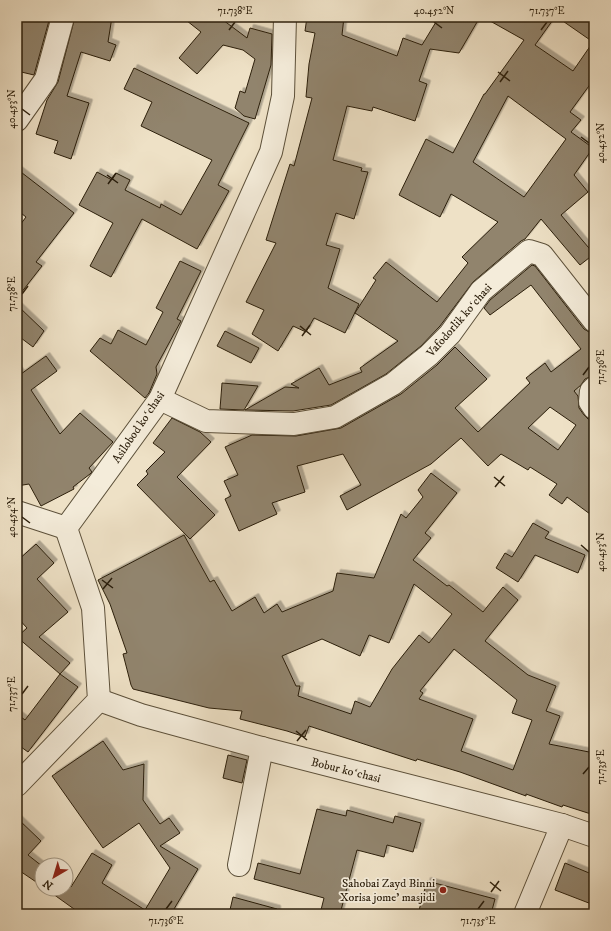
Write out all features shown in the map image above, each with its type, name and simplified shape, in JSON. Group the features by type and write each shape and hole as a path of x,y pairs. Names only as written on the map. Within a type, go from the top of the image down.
{"street":[{"path":"17,120 46,79 63,17"},
{"name":"Asilobod koʻchasi","path":"66,528 160,399 272,152 283,96 285,17"},
{"name":"Vafodorlik koʻchasi","path":"160,399 206,421 294,424 335,417 393,384 429,355 450,334 481,291 529,250 542,255 594,321"},
{"path":"594,388 591,391 590,402 594,408"},
{"path":"17,512 66,528 93,608 99,700 17,786"},
{"name":"Bobur koʻchasi","path":"99,700 141,715 262,748 562,825 594,836"},
{"path":"239,865 262,748"},
{"path":"525,914 562,825"}],"building":[{"path":"17,17 50,17 34,75 17,71"},
{"path":"75,17 112,17 108,42 116,45 110,61 81,52 67,96 89,103 71,159 54,153 58,141 36,134 47,100 58,82"},
{"path":"182,17 219,17 247,38 250,28 272,34 271,65 255,119 244,116 235,108 240,91 245,93 255,59 243,50 223,45 197,74 179,58 201,32"},
{"path":"307,17 344,17 342,35 397,56 403,38 422,45 439,17 480,17 459,53 430,49 419,81 427,84 415,121 373,107 372,111 347,106 333,160 362,168 361,171 368,172 354,219 336,213 326,245 340,249 328,288 359,304 345,333 314,318 306,332 293,326 278,351 252,334 264,310 246,302 276,243 266,240 290,164 294,166 312,98 306,97 309,64 315,33 305,31"},
{"path":"483,17 555,17 535,45 573,71 593,42 557,17 594,17 594,79 570,112 581,120 571,132 593,148 574,175 588,192 561,215 594,254 580,265 541,219 525,239 473,282 440,326 421,346 386,374 331,405 293,411 245,410 285,387 299,388 291,384 319,368 329,385 362,372 360,368 398,341 355,313 376,280 373,278 386,262 437,302 468,263 462,257 498,222 451,194 440,217 399,195 426,139 453,153 484,94 524,40","holes":["508,96 566,139 524,197 473,162"]},
{"path":"134,68 249,123 218,185 229,191 197,249 142,219 111,277 90,266 113,223 79,205 97,172 112,180 116,173 130,180 125,190 160,208 161,204 181,215 212,160 141,126 152,102 124,89"},
{"path":"17,169 74,213 36,262 42,266 17,298 17,229 26,217 17,210"},
{"path":"180,261 201,271 177,319 181,321 156,367 157,374 149,393 145,398 90,351 100,338 111,344 118,330 146,345 163,312 156,308"},
{"path":"532,265 535,266 584,329 594,335 594,375 585,379 574,391 578,396 579,408 588,419 594,420 594,517 567,497 562,504 549,495 557,484 530,467 528,470 501,454 488,466 461,438 431,464 347,510 340,496 361,485 343,454 297,466 305,492 272,503 277,514 239,531 225,499 231,496 224,481 238,475 225,447 252,435 296,436 341,428 401,394 437,365 455,347 487,379 455,408 478,432 530,383 526,378 545,363 551,372 581,349 531,285 490,315 484,308 490,300","holes":["550,407 576,425 558,450 528,428"]},
{"path":"17,305 44,331 33,347 17,335"},
{"path":"225,331 259,348 251,363 217,346"},
{"path":"46,356 57,371 31,390 60,434 80,413 113,442 89,468 92,472 73,487 74,489 41,506 29,484 17,486 17,368 21,374"},
{"path":"222,383 258,386 244,410 220,409"},
{"path":"172,418 200,432 211,442 177,477 215,515 190,539 137,485 148,474 146,471 165,452 153,443"},
{"path":"431,473 457,493 425,533 431,538 413,560 447,586 449,585 483,612 503,587 518,600 485,641 528,675 556,686 546,711 560,716 549,744 594,753 594,815 563,805 562,807 526,794 526,796 460,772 417,759 416,761 309,726 305,737 240,719 242,711 209,708 133,689 123,654 127,653 110,604 98,580 184,535 210,582 214,580 232,611 255,597 264,613 277,604 282,612 333,591 337,573 374,578 401,514 406,518 423,497 418,490","holes":["414,584 452,614 429,643 419,635 392,669 370,707 355,701 351,714 298,696 300,686 296,686 282,656 322,639 360,656 369,635 389,643","454,649 517,700 512,713 532,720 513,770 461,751 473,719 419,699 423,693 420,691"]},
{"path":"533,523 549,532 545,538 585,555 578,573 535,555 518,582 496,568 505,553 512,557"},
{"path":"36,544 54,563 37,579 68,612 39,637 70,663 60,674 17,637 27,628 17,617 17,561"},
{"path":"60,674 78,687 28,752 17,744 17,714 25,720"},
{"path":"103,741 123,770 144,764 143,800 160,824 169,818 180,833 160,846 198,869 171,914 81,914 57,897 74,897 74,882 92,853 112,865 102,883 145,910 170,868 139,823 103,848 52,776"},
{"path":"228,755 247,760 242,783 223,778"},
{"path":"317,809 346,816 347,810 393,823 395,816 421,823 413,852 387,845 384,857 357,850 340,914 320,914 324,898 254,879 258,863 300,874"},
{"path":"17,818 41,841 28,855 34,860 34,881 17,869"},
{"path":"565,863 594,875 594,905 555,890"},
{"name":"Sahobai Zayd Binni Xorisa jome' masjidi","path":"427,881 495,899 491,914 418,914"},
{"path":"233,897 277,909 277,914 229,914"}],"place":[{"name":"Sahobai Zayd Binni Xorisa jome' masjidi","path":"443,890"}]}
